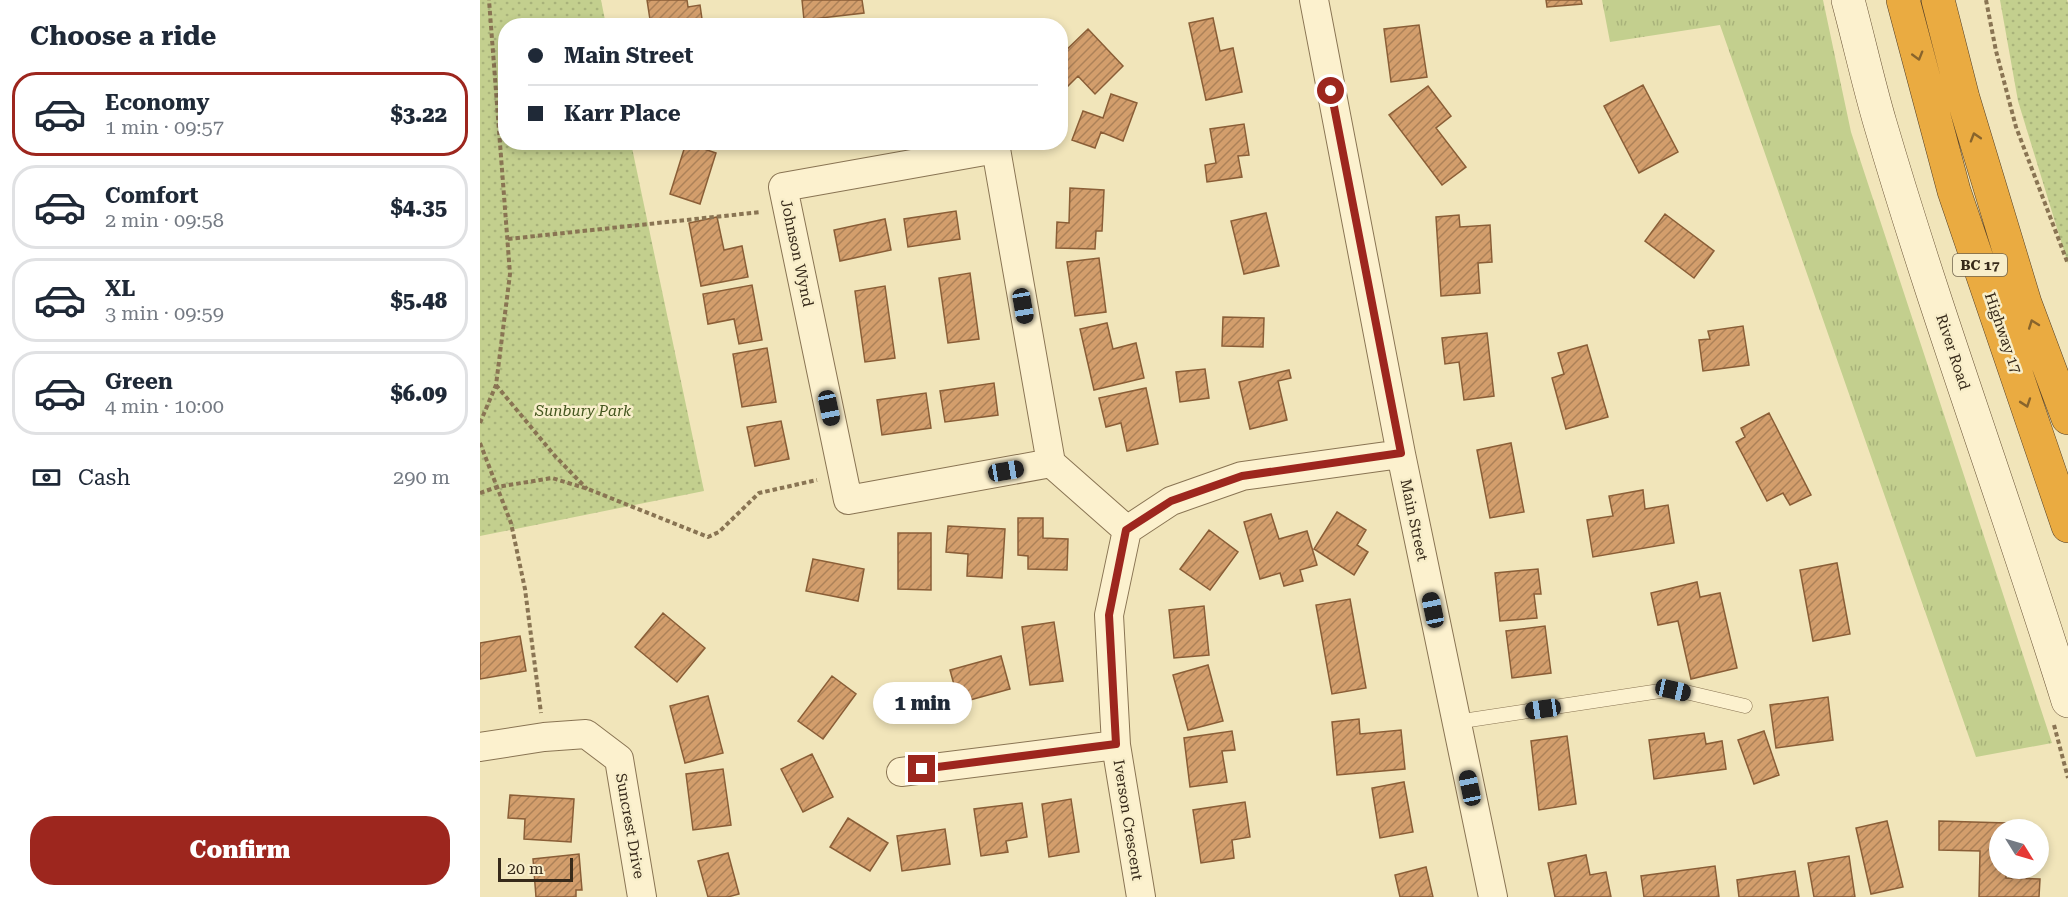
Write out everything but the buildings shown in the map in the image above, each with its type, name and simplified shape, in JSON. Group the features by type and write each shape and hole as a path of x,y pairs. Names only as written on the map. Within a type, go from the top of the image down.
{"highway":[{"name":"Highway 17","path":"1902,0 1954,190 2068,526"},
{"name":"Highway 17","path":"1938,0 1963,98 2025,303 2068,418"}],"street":[{"name":"Main Street","path":"1314,0 1401,453 1492,897"},
{"name":"River Road","path":"1848,0 1880,123 1966,395 2044,623 2068,701"},
{"name":"Johnson Wynd","path":"996,150 1051,463 848,500 783,187 996,150"},
{"path":"1051,463 1126,530 1171,501 1242,476 1401,453"},
{"name":"Iverson Crescent","path":"1126,530 1109,615 1116,744 1141,897"},
{"name":"Suncrest Drive","path":"480,747 544,737 586,734 619,759 642,897"},
{"path":"901,772 1116,744"}],"lane":[{"path":"1456,722 1673,690 1745,706"}],"path":[{"path":"489,0 498,113"},
{"path":"1986,0 1996,51 2016,127 2068,264"},
{"path":"480,423 496,385 510,274 501,150"},
{"path":"508,239 762,212"},
{"path":"496,385 555,456 588,489"},
{"path":"480,443 511,523 525,589 542,721"},
{"path":"480,493 497,487 552,478 588,489 708,537 719,532 759,493 821,480"}],"green space":[{"name":"Sunbury Park","path":"480,0 601,0 605,18 498,18 498,150 632,150 704,491 480,536"},
{"path":"1602,0 1823,0 1851,132 2052,743 1976,757 1720,25 1610,42"},
{"path":"2000,0 2067,0 2068,3 2068,264 2018,101"}],"route":[{"path":"922,769 1116,744 1109,615 1126,530 1171,501 1242,476 1401,453 1331,91"}]}
